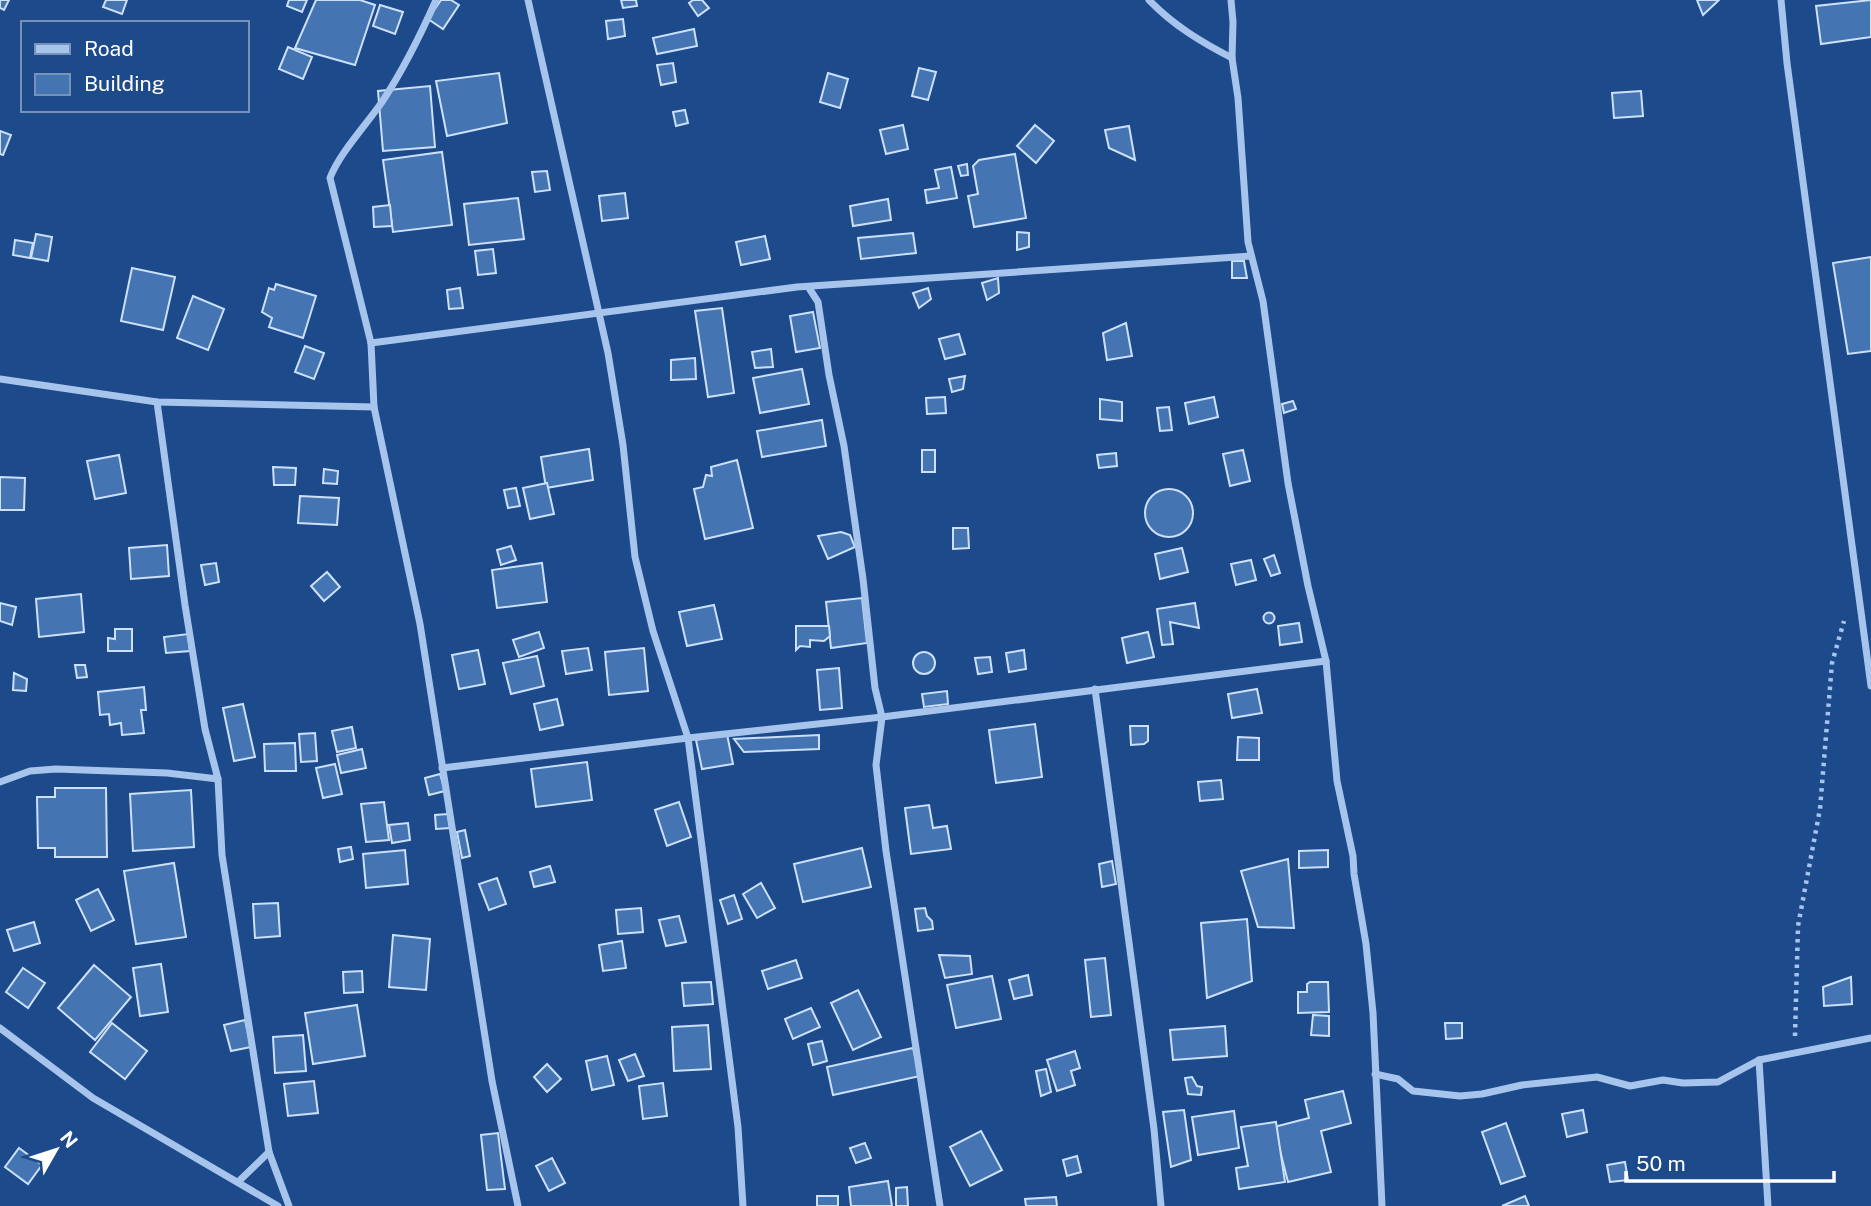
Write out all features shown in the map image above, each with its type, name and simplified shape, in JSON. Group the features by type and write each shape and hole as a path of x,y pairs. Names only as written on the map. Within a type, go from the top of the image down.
{"street":[{"path":"436,0 428,20 383,99 346,152 336,160 330,178 371,343 374,407 419,624 492,1081 518,1206"},
{"path":"528,0 599,312 623,445 635,556 653,631 688,738 738,1127 743,1206"},
{"path":"1149,0 1187,33 1232,58"},
{"path":"1231,0 1232,58 1243,159 1245,219 1262,301 1288,483 1326,661 1337,781 1353,856 1366,944 1373,1013 1382,1206"},
{"path":"1781,0 1871,686"},
{"path":"371,343 599,312 646,309 797,287 1251,256"},
{"path":"809,288 818,302 829,375 844,446 863,579 874,688 882,717 876,765 886,851 940,1206"},
{"path":"0,379 157,402 374,407"},
{"path":"157,402 205,729 218,779 222,855 269,1152 289,1206"},
{"path":"442,768 882,717 1326,661"},
{"path":"1095,689 1154,1129 1160,1206"},
{"path":"0,782 30,771 56,769 167,773 218,779"},
{"path":"0,1028 93,1098 278,1206"},
{"path":"1375,1073 1398,1079 1413,1091 1460,1096 1522,1085 1597,1077 1630,1086 1663,1080 1683,1083 1718,1082 1759,1060 1871,1038"},
{"path":"1759,1060 1768,1206"},
{"path":"238,1182 269,1152"}],"path":[{"path":"1794,1054 1798,926 1820,809 1832,663 1846,615"}],"building":[{"path":"0,0 9,0 4,10 0,8"},
{"path":"106,0 127,0 122,14 103,7"},
{"path":"289,0 307,0 302,12 287,6"},
{"path":"316,0 360,0 375,5 355,65 295,48"},
{"path":"441,0 451,0 459,5 443,29 428,19"},
{"path":"621,0 636,0 637,6 623,8"},
{"path":"702,0 709,8 698,16 689,3"},
{"path":"1697,0 1719,0 1703,15"},
{"path":"1871,0 1871,37 1821,44 1816,6"},
{"path":"380,5 403,12 395,34 373,26"},
{"path":"623,19 625,36 608,39 606,21"},
{"path":"694,29 697,46 657,54 653,38"},
{"path":"288,47 312,57 303,79 279,69"},
{"path":"673,63 676,82 661,85 657,65"},
{"path":"919,68 936,72 928,100 912,96"},
{"path":"499,73 507,123 447,136 436,81"},
{"path":"828,73 848,79 840,108 820,102"},
{"path":"430,86 435,147 383,151 378,91"},
{"path":"1641,91 1643,116 1614,118 1612,93"},
{"path":"685,110 688,123 676,126 673,112"},
{"path":"903,125 908,149 886,154 880,130"},
{"path":"1035,125 1054,141 1036,163 1017,146"},
{"path":"1129,126 1135,160 1109,148 1105,130"},
{"path":"0,131 11,135 3,155 0,154"},
{"path":"442,152 452,225 393,232 383,160"},
{"path":"1015,154 1026,218 974,227 968,196 978,194 973,166 979,160"},
{"path":"967,164 968,175 961,176 958,166"},
{"path":"951,167 957,198 927,203 925,190 939,188 935,170"},
{"path":"547,171 550,190 535,192 532,172"},
{"path":"625,193 628,218 602,221 599,196"},
{"path":"518,198 524,239 469,245 464,204"},
{"path":"888,199 891,220 853,226 850,206"},
{"path":"390,205 392,226 374,227 373,207"},
{"path":"1017,232 1029,233 1029,247 1017,250"},
{"path":"913,233 916,253 861,259 858,238"},
{"path":"36,234 52,237 48,261 31,258"},
{"path":"765,236 770,259 741,265 736,242"},
{"path":"15,240 33,243 30,258 13,255"},
{"path":"493,249 496,273 478,275 475,251"},
{"path":"1871,257 1871,351 1848,354 1833,263"},
{"path":"1232,261 1244,261 1247,278 1232,278"},
{"path":"132,268 175,277 163,330 121,321"},
{"path":"998,278 999,293 987,300 982,283"},
{"path":"276,284 316,296 303,338 269,327 272,318 262,312 269,288 274,290"},
{"path":"460,288 463,308 449,309 447,290"},
{"path":"928,288 931,299 919,308 913,293"},
{"path":"193,296 224,309 208,350 177,338"},
{"path":"722,308 734,393 708,397 695,311"},
{"path":"813,312 820,348 796,352 790,316"},
{"path":"1126,323 1132,356 1107,360 1103,333"},
{"path":"959,334 965,354 945,359 939,339"},
{"path":"305,346 324,353 314,379 295,372"},
{"path":"771,349 773,367 755,368 752,352"},
{"path":"695,358 696,379 671,380 671,360"},
{"path":"802,369 809,404 760,413 753,378"},
{"path":"965,376 963,389 952,392 949,379"},
{"path":"945,397 946,413 927,414 926,398"},
{"path":"1214,397 1218,417 1189,424 1185,403"},
{"path":"1100,399 1122,402 1122,421 1100,419"},
{"path":"1293,401 1296,409 1284,413 1282,404"},
{"path":"1169,407 1172,430 1160,431 1157,408"},
{"path":"822,420 826,446 762,457 757,431"},
{"path":"589,449 593,480 546,488 541,457"},
{"path":"922,450 935,450 935,472 922,472"},
{"path":"1243,450 1250,481 1230,486 1223,454"},
{"path":"1116,453 1117,466 1099,468 1097,455"},
{"path":"119,455 126,493 95,499 87,461"},
{"path":"737,460 753,528 705,539 694,489 703,487 706,475 712,476 711,467"},
{"path":"273,467 296,468 295,485 274,485"},
{"path":"324,469 338,471 337,484 323,483"},
{"path":"0,477 25,478 24,510 0,510"},
{"path":"547,483 554,514 530,519 523,488"},
{"path":"516,488 520,506 508,508 504,490"},
{"path":"1169,489 1186,496 1193,513 1186,530 1169,537 1152,530 1145,513 1152,496"},
{"path":"300,496 339,498 337,525 298,523"},
{"path":"953,528 968,528 969,548 953,549"},
{"path":"841,532 850,535 855,547 828,559 818,536"},
{"path":"167,545 169,576 131,579 129,548"},
{"path":"511,546 516,560 501,565 497,550"},
{"path":"1182,548 1188,572 1160,579 1155,554"},
{"path":"1274,555 1280,573 1271,576 1264,559"},
{"path":"1251,560 1256,580 1236,585 1231,564"},
{"path":"216,563 219,582 205,585 201,565"},
{"path":"542,563 547,602 497,608 492,570"},
{"path":"327,572 340,587 324,601 311,586"},
{"path":"81,594 84,632 39,637 36,599"},
{"path":"862,598 867,643 831,648 826,602"},
{"path":"0,603 16,607 12,625 0,621"},
{"path":"1195,603 1199,628 1170,622 1173,644 1162,645 1157,609"},
{"path":"714,605 722,639 687,646 679,612"},
{"path":"1269,613 1273,614 1273,622 1269,623 1265,622 1264,618 1265,614"},
{"path":"1299,623 1302,642 1280,645 1278,626"},
{"path":"796,626 829,626 830,636 824,641 810,640 810,647 800,646 796,650"},
{"path":"115,629 132,629 132,651 108,651 108,638 115,639"},
{"path":"539,632 544,648 519,657 513,640"},
{"path":"1148,632 1154,657 1127,663 1122,638"},
{"path":"188,634 190,651 166,653 164,637"},
{"path":"588,648 592,670 566,674 562,651"},
{"path":"644,648 648,691 609,695 605,652"},
{"path":"478,650 485,684 459,689 452,655"},
{"path":"1024,650 1026,669 1009,672 1006,653"},
{"path":"924,652 932,655 935,663 932,671 924,674 916,671 913,663 916,655"},
{"path":"537,656 544,686 511,694 503,663"},
{"path":"990,657 992,672 978,674 975,658"},
{"path":"75,665 85,665 87,677 77,678"},
{"path":"839,668 842,708 820,710 817,670"},
{"path":"14,673 27,679 26,691 13,690"},
{"path":"144,687 146,710 141,710 144,733 122,735 121,723 110,725 109,714 100,715 98,692"},
{"path":"1257,689 1262,713 1232,718 1228,694"},
{"path":"947,691 948,704 924,707 922,694"},
{"path":"557,699 563,725 540,730 534,704"},
{"path":"243,704 255,757 234,761 223,708"},
{"path":"1035,724 1042,777 996,783 989,730"},
{"path":"1130,726 1148,726 1148,741 1131,745"},
{"path":"352,727 356,748 337,752 332,731"},
{"path":"315,733 317,761 301,762 299,734"},
{"path":"727,734 733,764 702,769 696,740"},
{"path":"819,735 819,749 744,752 734,739"},
{"path":"1238,737 1259,738 1259,760 1237,760"},
{"path":"295,743 296,771 265,771 264,744"},
{"path":"362,749 366,768 341,773 337,755"},
{"path":"587,762 592,800 536,807 531,769"},
{"path":"335,764 342,794 323,798 316,768"},
{"path":"440,774 445,791 429,795 425,778"},
{"path":"1221,780 1223,799 1200,801 1198,782"},
{"path":"55,788 106,788 107,857 55,857 55,848 38,848 37,797 55,797"},
{"path":"191,790 194,847 133,851 130,794"},
{"path":"384,802 389,840 366,842 361,804"},
{"path":"679,802 691,837 667,846 655,810"},
{"path":"929,805 933,828 947,826 951,849 911,854 905,808"},
{"path":"448,814 450,828 436,829 435,815"},
{"path":"408,823 410,840 392,843 389,825"},
{"path":"465,830 470,856 462,858 457,832"},
{"path":"351,847 353,859 340,862 338,849"},
{"path":"862,848 871,887 803,902 794,864"},
{"path":"405,850 408,884 366,888 363,854"},
{"path":"1328,850 1328,867 1299,868 1299,851"},
{"path":"1288,859 1294,928 1258,927 1241,871"},
{"path":"1112,861 1116,884 1102,887 1099,864"},
{"path":"174,863 186,937 136,944 124,871"},
{"path":"550,866 555,882 534,887 530,872"},
{"path":"497,878 506,904 489,910 479,884"},
{"path":"761,883 775,908 757,918 743,894"},
{"path":"98,889 114,920 91,931 76,900"},
{"path":"734,895 742,919 728,924 720,900"},
{"path":"278,903 280,936 255,938 253,904"},
{"path":"641,908 643,932 618,934 616,910"},
{"path":"925,908 933,929 918,931 915,909"},
{"path":"679,916 686,942 666,946 659,920"},
{"path":"1247,919 1252,981 1207,998 1201,923"},
{"path":"34,922 40,943 14,951 7,930"},
{"path":"393,935 430,939 426,990 389,987"},
{"path":"622,941 626,968 603,971 599,945"},
{"path":"939,955 970,956 972,974 945,978"},
{"path":"1105,958 1111,1015 1091,1017 1085,960"},
{"path":"796,960 802,978 768,989 762,971"},
{"path":"161,964 168,1012 140,1016 133,968"},
{"path":"94,965 131,997 95,1040 58,1008"},
{"path":"23,968 45,983 28,1008 6,992"},
{"path":"362,971 363,992 344,993 343,972"},
{"path":"1028,975 1032,995 1014,999 1009,980"},
{"path":"992,976 1001,1019 956,1028 947,985"},
{"path":"1851,977 1852,1004 1824,1006 1823,987"},
{"path":"711,982 713,1004 684,1006 682,983"},
{"path":"1328,982 1329,1012 1298,1013 1298,992 1307,992 1307,984"},
{"path":"858,990 881,1037 853,1050 831,1003"},
{"path":"357,1005 365,1056 313,1064 305,1013"},
{"path":"811,1008 820,1027 793,1039 785,1019"},
{"path":"1313,1015 1329,1016 1329,1036 1311,1035"},
{"path":"245,1020 251,1047 231,1051 224,1025"},
{"path":"112,1023 147,1051 125,1079 90,1052"},
{"path":"1445,1023 1462,1023 1462,1038 1446,1039"},
{"path":"708,1025 711,1069 674,1071 672,1027"},
{"path":"1225,1026 1227,1056 1173,1060 1170,1030"},
{"path":"303,1035 306,1071 275,1073 273,1037"},
{"path":"822,1041 827,1061 813,1065 808,1044"},
{"path":"913,1048 920,1076 833,1095 827,1067"},
{"path":"1075,1051 1080,1068 1071,1071 1075,1085 1057,1091 1047,1060"},
{"path":"635,1054 644,1076 628,1081 619,1060"},
{"path":"607,1056 614,1085 592,1090 586,1061"},
{"path":"547,1064 561,1079 547,1092 534,1077"},
{"path":"1046,1069 1051,1092 1041,1096 1036,1071"},
{"path":"1192,1077 1197,1086 1202,1087 1201,1095 1188,1094 1185,1078"},
{"path":"314,1081 318,1113 288,1116 284,1084"},
{"path":"663,1083 667,1116 643,1119 639,1086"},
{"path":"1343,1091 1351,1123 1321,1131 1331,1172 1288,1182 1274,1127 1309,1118 1305,1100"},
{"path":"1184,1110 1191,1160 1171,1167 1163,1112"},
{"path":"1583,1110 1587,1132 1567,1137 1562,1114"},
{"path":"1234,1111 1239,1148 1198,1155 1192,1117"},
{"path":"1276,1122 1285,1182 1239,1189 1236,1168 1248,1166 1241,1127"},
{"path":"1506,1123 1525,1176 1501,1184 1482,1132"},
{"path":"981,1131 1002,1170 970,1186 950,1147"},
{"path":"498,1133 505,1189 487,1190 481,1135"},
{"path":"865,1143 871,1158 856,1163 850,1148"},
{"path":"19,1148 42,1165 28,1184 5,1167"},
{"path":"1077,1156 1081,1172 1067,1176 1063,1160"},
{"path":"552,1158 565,1183 549,1191 536,1166"},
{"path":"1625,1162 1628,1180 1610,1182 1607,1165"},
{"path":"888,1181 892,1206 851,1206 849,1187"},
{"path":"907,1187 908,1206 896,1206 896,1188"},
{"path":"817,1196 838,1196 838,1206 817,1206"},
{"path":"1525,1196 1529,1206 1502,1206"},
{"path":"1056,1197 1057,1206 1026,1206 1025,1199"}]}
